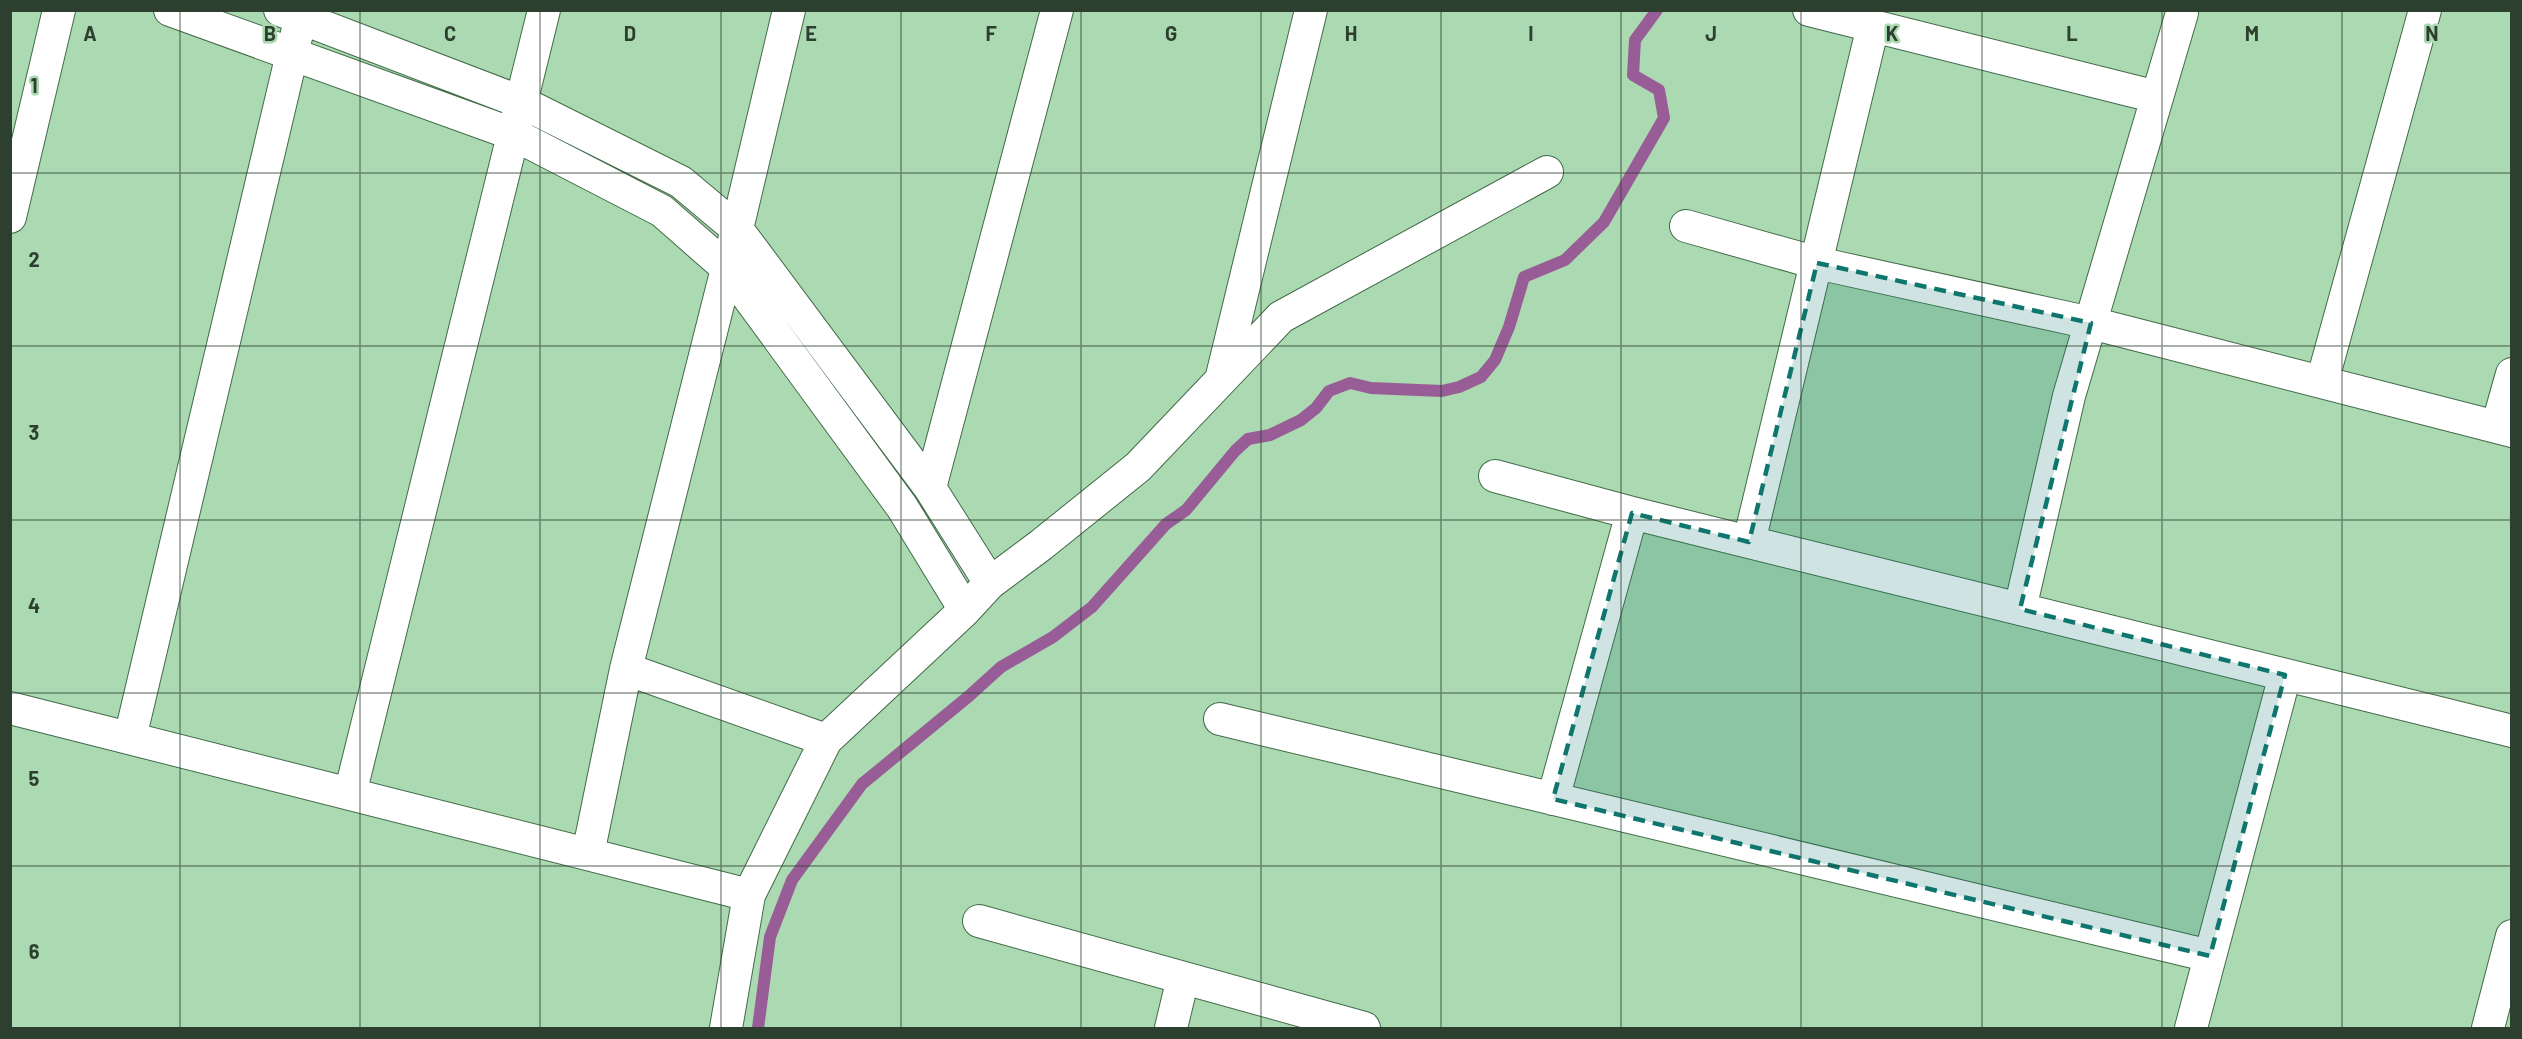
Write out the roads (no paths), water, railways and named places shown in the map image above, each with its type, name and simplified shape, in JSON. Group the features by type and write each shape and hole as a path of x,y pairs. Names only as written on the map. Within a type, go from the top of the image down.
{"street":[{"path":"10,217 59,10"},
{"path":"170,10 513,134 662,211 727,268 902,507 965,610"},
{"path":"350,794 544,10"},
{"path":"588,854 626,669 737,228 789,10"},
{"path":"930,488 1057,10"},
{"path":"1222,377 1311,10"},
{"path":"1809,10 2157,98"},
{"path":"2322,382 2425,10"},
{"path":"130,738 291,54 295,13 521,102 681,182 737,228 930,488 990,583"},
{"path":"2020,609 2069,396 2182,13"},
{"path":"1749,542 1873,26"},
{"path":"726,1029 749,895 826,740 965,610 990,583 1138,467 1281,317 1547,172"},
{"path":"1686,226 1817,263 2091,323 2504,429 2511,374"},
{"path":"1495,476 1632,513 2511,731"},
{"path":"1553,799 1632,513"},
{"path":"626,669 826,740"},
{"path":"2191,1029 2285,675"},
{"path":"10,708 749,895"},
{"path":"1220,719 2210,956"},
{"path":"979,921 1364,1029"},
{"path":"2488,1029 2511,936"},
{"path":"1171,1029 1183,978"}],"waterway":[{"path":"758,1028 770,937 792,880 862,784 1001,667 1053,637 1092,607 1166,524 1186,510 1235,451 1248,439 1270,435 1301,420 1316,408 1329,391 1350,383 1371,388 1442,391 1459,387 1481,377 1495,360 1509,327 1524,277 1565,260 1604,222 1664,118 1659,90 1633,75 1635,40 1657,10"}]}
